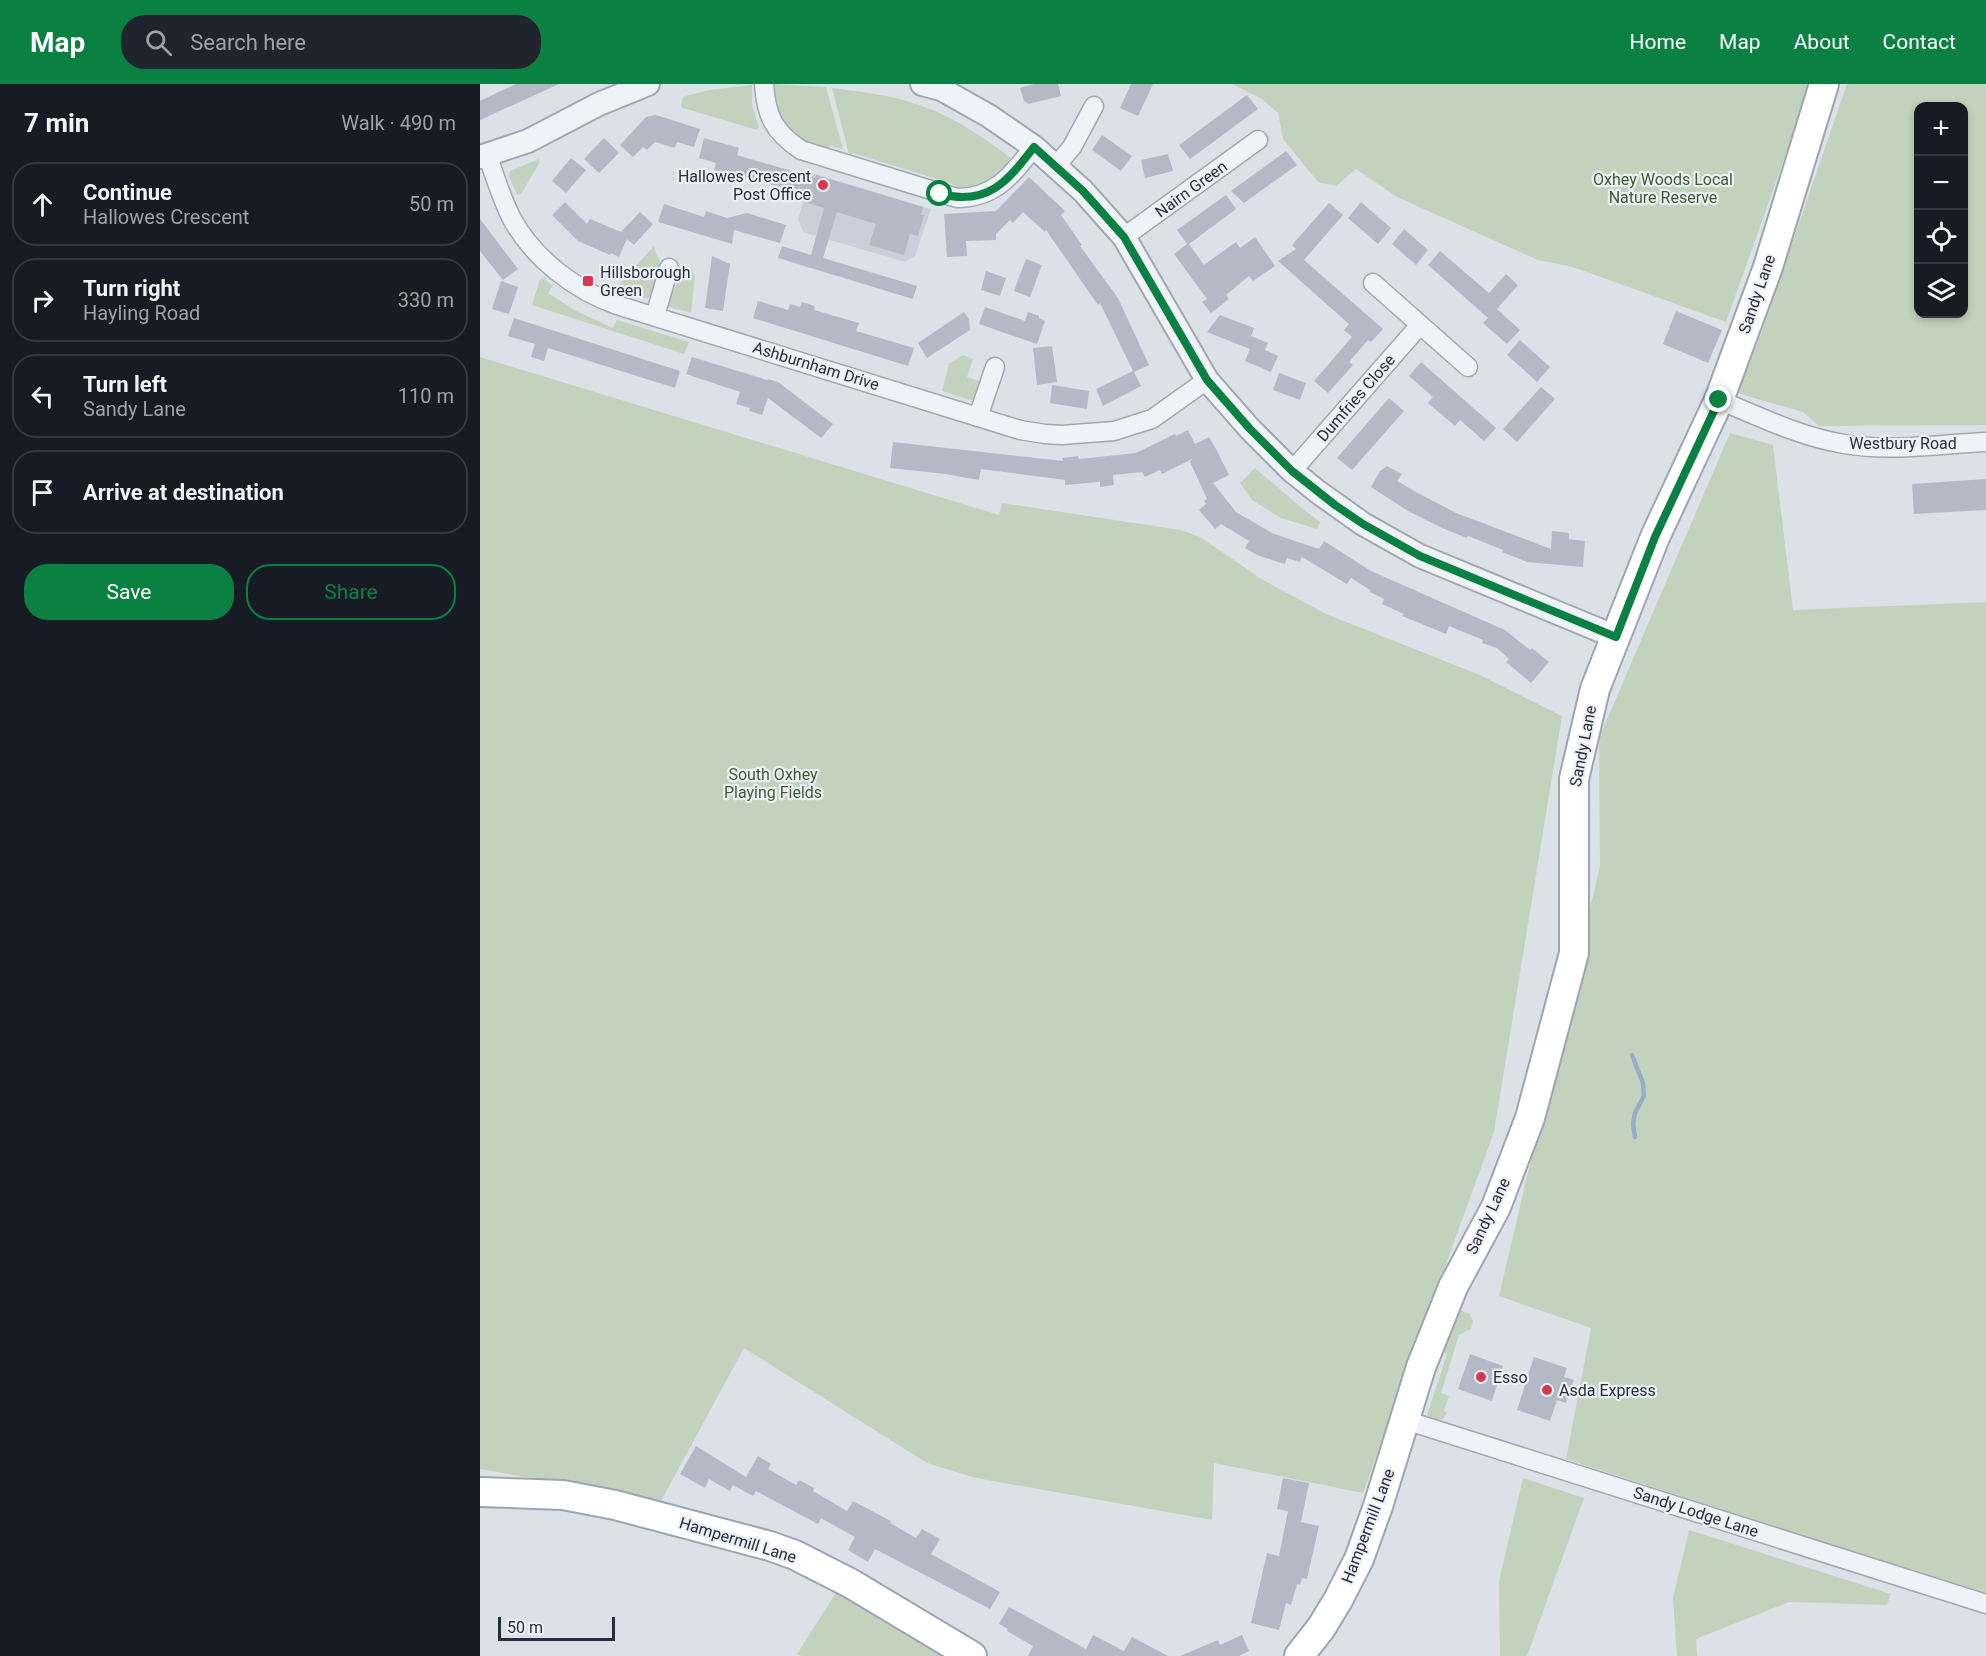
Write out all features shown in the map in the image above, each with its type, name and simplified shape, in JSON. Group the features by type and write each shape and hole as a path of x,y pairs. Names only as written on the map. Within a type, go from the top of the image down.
{"main road":[{"name":"Sandy Lane","path":"1406,1420 1421,1367 1449,1298 1496,1207 1530,1118 1574,953 1574,779 1595,689 1655,537 1719,400 1768,267 1824,84"},
{"name":"Hampermill Lane","path":"1299,1656 1321,1628 1359,1559 1406,1420"},
{"name":"Hampermill Lane","path":"480,1492 563,1495 615,1505 770,1546 795,1555 850,1583 972,1656"}],"street":[{"path":"484,155 528,141 599,104 648,84"},
{"path":"764,84 772,124 801,150 957,198 979,196 990,191 1003,182 1034,147"},
{"path":"922,84 941,89 976,108 1034,147 1057,165 1083,191 1124,237 1207,380 1250,429 1292,471 1363,524 1420,556 1616,637"},
{"path":"1057,165 1072,147 1094,106"},
{"name":"Nairn Green","path":"1124,237 1258,140"},
{"name":"Ashburnham Drive","path":"484,155 518,230 540,255 567,279 603,300 978,417 1020,430 1045,434 1114,431 1152,419 1207,380"},
{"path":"655,316 669,268"},
{"path":"1373,283 1468,367"},
{"name":"Dumfries Close","path":"1292,471 1420,325"},
{"path":"978,417 994,367"},
{"name":"Westbury Road","path":"1719,400 1802,433 1846,445 1889,447 1986,442"},
{"name":"Sandy Lodge Lane","path":"1406,1420 1986,1605"}],"shaded area":[{"path":"812,173 931,209 915,256 905,262 803,232 798,219"}],"green space":[{"path":"770,84 826,87 843,149 830,146 825,151 802,140 794,133 787,126 777,108"},
{"name":"Oxhey Woods Local Nature Reserve","path":"1232,84 1811,84 1726,322 1573,267 1538,260 1397,197 1356,169 1336,186 1318,182 1283,139 1278,113 1262,99"},
{"path":"1847,84 1986,84 1986,425 1819,426 1803,412 1737,393 1761,334"},
{"path":"752,85 752,105 759,127 757,130 681,106 685,96 709,90"},
{"path":"832,88 889,97 935,111 970,129 1013,160 988,181 974,187 957,189 953,184 853,153 850,158"},
{"path":"539,159 540,162 521,194 517,195 509,176 510,171"},
{"path":"654,246 661,263 655,277 657,287 655,293 651,297 639,298 614,290"},
{"path":"683,269 692,269 695,276 691,313 663,305 680,280"},
{"path":"543,278 553,286 548,293 576,311 613,328 617,320 689,342 684,354 532,305 540,279"},
{"path":"963,355 973,359 967,377 979,381 977,402 942,391 949,364"},
{"name":"South Oxhey Playing Fields","path":"480,357 999,515 1002,503 1181,530 1200,537 1263,580 1326,614 1480,675 1562,716 1494,1132 1363,1493 1214,1463 1212,1520 976,1478 927,1463 744,1348 661,1501 480,1469"},
{"path":"1730,433 1773,445 1793,610 1986,602 1986,1595 1566,1459 1591,1328 1499,1296 1600,866 1599,738"},
{"path":"1255,468 1320,522 1317,529 1281,518 1252,500 1240,483"},
{"path":"1459,1310 1469,1313 1473,1321 1471,1329 1459,1335 1441,1393 1449,1396 1444,1411 1447,1413 1443,1419 1435,1420 1427,1415 1447,1354 1438,1349 1455,1312"},
{"path":"1523,1478 1584,1498 1527,1656 1500,1656 1499,1581"},
{"path":"1689,1530 1891,1594 1887,1605 1789,1602 1696,1639 1697,1656 1677,1656 1673,1598"},
{"path":"837,1591 949,1656 801,1656 797,1654"}],"building":[{"path":"516,84 559,84 480,120 480,101"},
{"path":"1034,84 1058,84 1061,96 1028,104 1024,101 1020,88"},
{"path":"1131,84 1153,84 1138,116 1120,108"},
{"path":"1247,95 1258,109 1190,159 1179,145"},
{"path":"656,115 700,129 694,147 677,142 675,148 655,142 647,150 643,147 633,157 620,145 646,117"},
{"path":"1102,135 1132,156 1121,171 1092,150"},
{"path":"604,138 619,153 599,173 584,159"},
{"path":"704,138 739,148 737,155 815,178 816,175 923,207 921,215 924,215 918,236 910,234 904,255 869,245 876,224 837,212 823,258 917,286 913,299 778,258 782,246 811,255 824,208 808,203 810,196 732,173 731,175 714,170 716,163 699,158"},
{"path":"1286,151 1297,165 1244,203 1231,191"},
{"path":"1168,154 1173,171 1145,178 1141,160"},
{"path":"571,158 586,170 566,193 552,181"},
{"path":"1029,177 1065,211 1061,215 1082,245 1080,246 1118,298 1149,365 1134,372 1141,386 1103,406 1096,389 1133,371 1100,303 1098,305 1046,230 1045,232 1023,212 1013,223 1010,220 996,234 996,240 966,241 967,256 947,257 944,214 996,211"},
{"path":"1226,195 1236,209 1189,244 1204,265 1236,242 1240,248 1255,237 1275,266 1253,281 1249,276 1226,295 1229,299 1211,313 1202,302 1207,299 1174,254 1187,244 1177,230"},
{"path":"565,202 587,224 590,219 621,232 640,212 653,224 634,245 627,239 619,257 611,253 610,255 578,241 552,215"},
{"path":"1361,202 1391,228 1378,244 1348,218"},
{"path":"1329,203 1343,215 1304,260 1383,329 1371,342 1368,340 1349,362 1353,365 1328,393 1314,381 1352,337 1344,330 1349,324 1278,261 1296,249 1292,245"},
{"path":"664,204 704,217 706,211 727,218 747,213 786,225 780,243 734,230 732,244 658,222"},
{"path":"480,219 518,269 503,280 480,251"},
{"path":"1404,229 1428,250 1416,265 1392,244"},
{"path":"1440,251 1489,293 1506,274 1518,285 1497,309 1520,330 1507,344 1483,323 1488,318 1428,265"},
{"path":"712,256 730,264 723,311 705,308"},
{"path":"1026,259 1042,265 1030,297 1014,291"},
{"path":"986,271 1006,278 1000,296 981,290"},
{"path":"501,281 518,287 509,314 492,309"},
{"path":"758,301 788,310 790,304 800,307 802,302 815,306 814,310 859,323 856,331 914,348 908,366 753,318"},
{"path":"985,307 1025,321 1028,312 1039,316 1045,321 1037,344 979,324"},
{"path":"1676,311 1722,330 1708,363 1663,344"},
{"path":"964,312 969,319 970,330 927,358 918,343"},
{"path":"1220,315 1254,328 1251,336 1268,343 1265,350 1278,356 1271,372 1245,361 1250,349 1207,332"},
{"path":"514,318 680,371 675,388 548,348 544,361 531,357 535,344 508,336"},
{"path":"1520,340 1550,367 1537,382 1507,355"},
{"path":"1052,346 1057,382 1037,385 1033,348"},
{"path":"692,357 778,382 833,424 821,438 768,398 762,415 749,411 750,408 736,404 740,392 686,374"},
{"path":"1421,362 1496,428 1484,441 1460,420 1455,426 1428,403 1433,397 1409,376"},
{"path":"1279,373 1306,383 1300,400 1273,390"},
{"path":"1052,385 1089,391 1087,409 1050,403"},
{"path":"1541,387 1555,399 1517,442 1503,429"},
{"path":"1389,398 1404,411 1352,470 1337,458"},
{"path":"1188,430 1195,444 1209,437 1229,475 1213,483 1236,512 1272,533 1319,549 1324,541 1371,571 1505,630 1549,662 1531,683 1506,662 1509,659 1497,648 1449,626 1446,634 1402,616 1404,614 1382,604 1384,599 1351,578 1347,584 1302,557 1300,562 1287,558 1285,564 1257,555 1245,548 1249,541 1221,524 1215,529 1199,510 1206,504 1204,501 1207,499 1190,462 1192,459 1162,474 1160,470 1145,477 1142,472 1113,475 1114,485 1100,487 1100,482 1065,485 1065,480 981,469 979,480 890,468 893,442 1063,461 1062,458 1078,456 1079,459 1136,453"},
{"path":"1387,466 1402,474 1397,481 1456,513 1551,549 1552,531 1569,533 1569,539 1585,541 1583,567 1527,562 1468,536 1467,538 1442,528 1408,511 1371,487 1380,471"},
{"path":"1986,479 1986,510 1914,514 1912,484"},
{"name":"Esso","path":"1470,1354 1503,1366 1492,1401 1458,1389"},
{"name":"Asda Express","path":"1534,1357 1567,1368 1564,1377 1574,1380 1566,1403 1557,1400 1550,1421 1517,1410"},
{"path":"696,1446 746,1477 758,1456 771,1464 768,1469 796,1485 799,1480 847,1511 853,1501 891,1521 890,1523 916,1538 922,1529 940,1539 931,1554 1000,1592 990,1609 875,1549 868,1562 848,1550 855,1537 821,1518 818,1524 756,1491 753,1496 733,1485 730,1491 709,1479 705,1488 680,1474"},
{"path":"1283,1478 1309,1483 1301,1522 1319,1526 1307,1579 1302,1578 1300,1585 1297,1584 1291,1605 1286,1603 1279,1630 1251,1623 1267,1553 1279,1556 1288,1511 1277,1509"},
{"path":"1009,1607 1086,1649 1093,1635 1124,1651 1132,1637 1168,1656 1028,1656 1033,1646 999,1624"},
{"path":"1242,1635 1249,1651 1239,1656 1180,1656 1218,1640 1220,1645"}],"waterway":[{"path":"1632,1055 1643,1083 1644,1096 1635,1113 1633,1124 1635,1137"}],"place":[{"name":"Hallowes Crescent Post Office","path":"823,185"},
{"name":"Hillsborough Green","path":"588,281"},
{"name":"Esso","path":"1481,1377"},
{"name":"Asda Express","path":"1547,1390"}],"route":[{"path":"940,194 968,198 990,191 1003,182 1034,147 1057,165 1124,237 1207,380 1250,429 1292,471 1363,524 1420,556 1616,637 1655,537 1719,400"}]}
